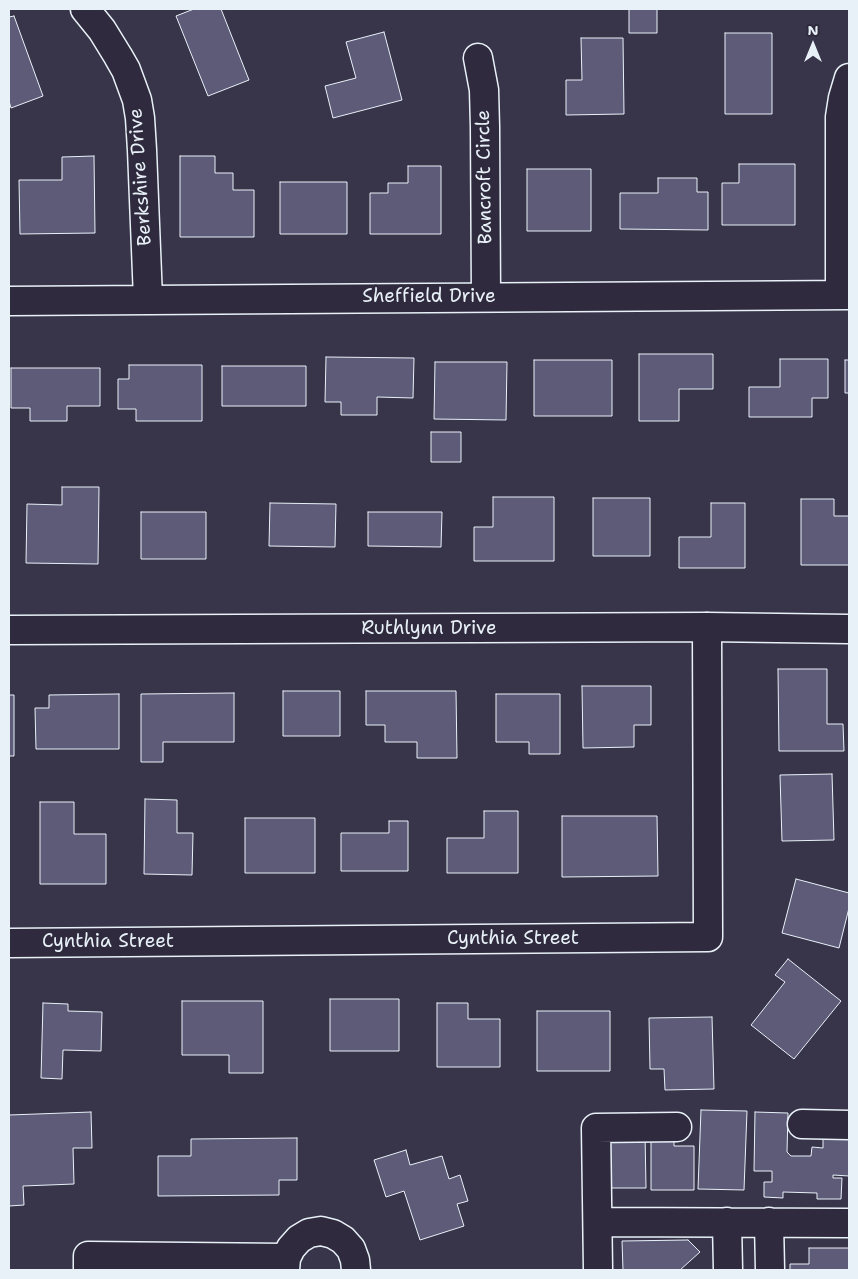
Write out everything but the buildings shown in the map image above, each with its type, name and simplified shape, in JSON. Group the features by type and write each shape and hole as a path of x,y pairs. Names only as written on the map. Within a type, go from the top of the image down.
{"street":[{"name":"Berkshire Drive","path":"85,9 102,30 118,56 137,100 142,150 148,299"},
{"name":"Bancroft Circle","path":"478,58 484,90 486,127 486,297"},
{"path":"845,295 840,117 849,78"},
{"name":"Sheffield Drive","path":"9,301 845,295"},
{"name":"Ruthlynn Drive","path":"9,630 707,627 849,629"},
{"name":"Cynthia Street","path":"9,943 708,937 707,627"},
{"path":"802,1124 849,1125"},
{"path":"598,1270 596,1128 677,1128"},
{"path":"598,1222 849,1223"},
{"path":"727,1222 728,1270"},
{"path":"769,1222 770,1270"},
{"path":"88,1270 88,1256 286,1264 291,1248 299,1239 309,1233 321,1231 333,1234 343,1240 351,1249 356,1270"}]}
